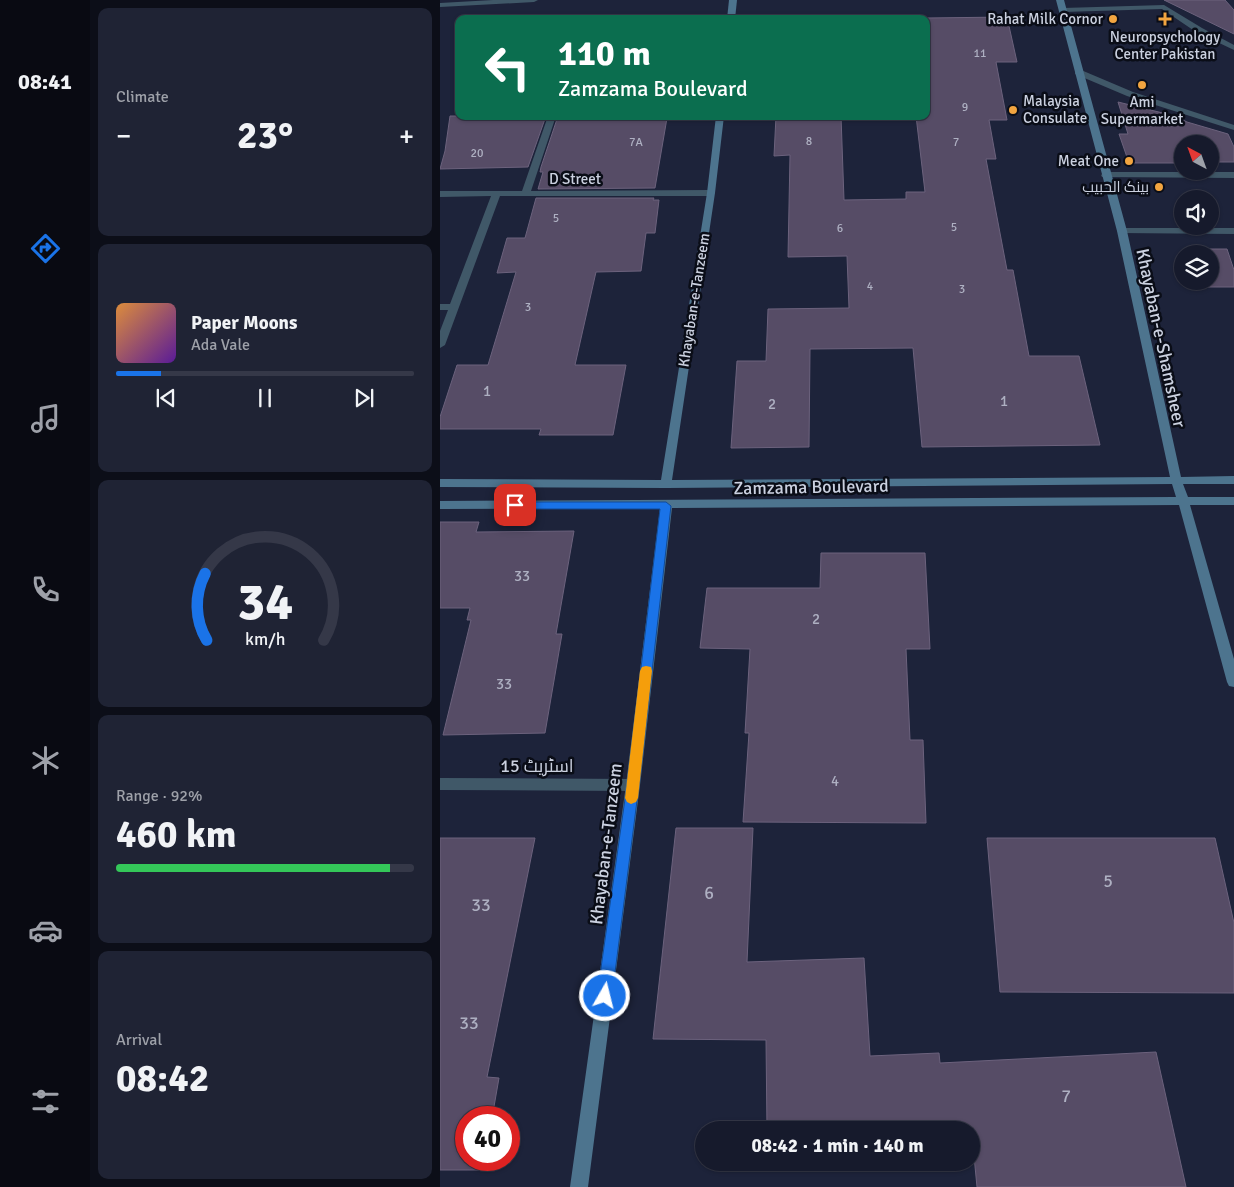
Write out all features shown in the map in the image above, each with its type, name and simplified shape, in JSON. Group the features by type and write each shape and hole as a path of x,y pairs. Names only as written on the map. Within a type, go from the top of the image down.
{"main road":[{"path":"731,15 733,0"},
{"name":"Khayaban-e-Shamsheer","path":"1061,5 1105,174 1122,231 1176,480 1234,682"},
{"name":"Khayaban-e-Tanzeem","path":"666,484 711,193 720,120"},
{"name":"Zamzama Boulevard","path":"440,483 666,484 1234,480"},
{"name":"Zamzama Boulevard","path":"440,505 666,506 1234,501"},
{"name":"Khayaban-e-Tanzeem","path":"579,1187 633,785 666,506"}],"street":[{"path":"440,5 534,0"},
{"path":"1104,0 1106,9"},
{"path":"1061,5 1106,9 1164,7 1199,30 1234,48"},
{"path":"1078,72 1130,94 1234,128"},
{"path":"526,193 551,120"},
{"path":"1105,174 1234,175"},
{"name":"D Street","path":"440,194 711,193"},
{"path":"440,345 497,194"},
{"path":"1122,231 1234,231"},
{"path":"440,307 455,307"},
{"name":"اسٹریٹ 15","path":"440,784 633,785"}],"building":[{"path":"1164,0 1225,0 1234,10 1234,34"},
{"path":"1007,17 1017,62 996,62 1007,120 989,120 996,159 986,159 1007,270 1013,270 1029,356 1079,356 1100,445 922,447 913,348 810,349 809,447 731,448 737,361 766,361 768,309 849,308 847,256 788,257 790,155 774,156 776,120 841,120 844,200 906,199 906,192 925,192 916,120 930,120 930,18"},
{"path":"1118,102 1175,116 1187,122 1228,134 1234,147 1234,162 1219,162 1219,135 1174,135 1174,163 1129,163 1119,134 1128,134"},
{"path":"450,116 455,116 455,120 545,120 528,167 440,169 445,151"},
{"path":"557,120 667,120 655,188 538,189 543,172 540,172"},
{"path":"536,198 654,198 653,200 659,200 655,233 646,233 641,271 596,272 575,365 626,365 613,435 539,435 541,429 440,429 440,417 457,365 488,365 516,272 497,273 507,238 525,238"},
{"path":"1219,249 1227,249 1234,270 1234,287 1219,287"},
{"path":"440,522 479,522 476,532 574,531 556,634 562,634 545,733 443,735 471,620 467,620 470,608 440,608"},
{"path":"821,553 925,553 930,649 906,649 910,740 923,740 926,823 743,822 749,733 745,733 750,649 700,648 707,588 820,588"},
{"path":"676,828 753,828 747,962 864,958 870,1056 939,1053 940,1063 1156,1052 1186,1187 977,1187 975,1171 980,1171 980,1121 767,1121 766,1040 653,1039"},
{"path":"440,838 535,838 487,1077 499,1078 494,1106 455,1106 455,1170 440,1170"},
{"path":"987,838 1215,838 1234,923 1234,993 1000,992"}],"slow traffic":[{"path":"631,798 646,671"}],"place":[{"name":"Rahat Milk Cornor","path":"1113,19"},
{"name":"Neuropsychology Center Pakistan","path":"1165,19"},
{"name":"Ami Supermarket","path":"1142,85"},
{"name":"Malaysia Consulate","path":"1013,110"},
{"name":"Meat One","path":"1129,161"},
{"name":"بينک الحبيب","path":"1159,187"}],"route":[{"path":"515,505 666,506 633,785 605,996"}]}
